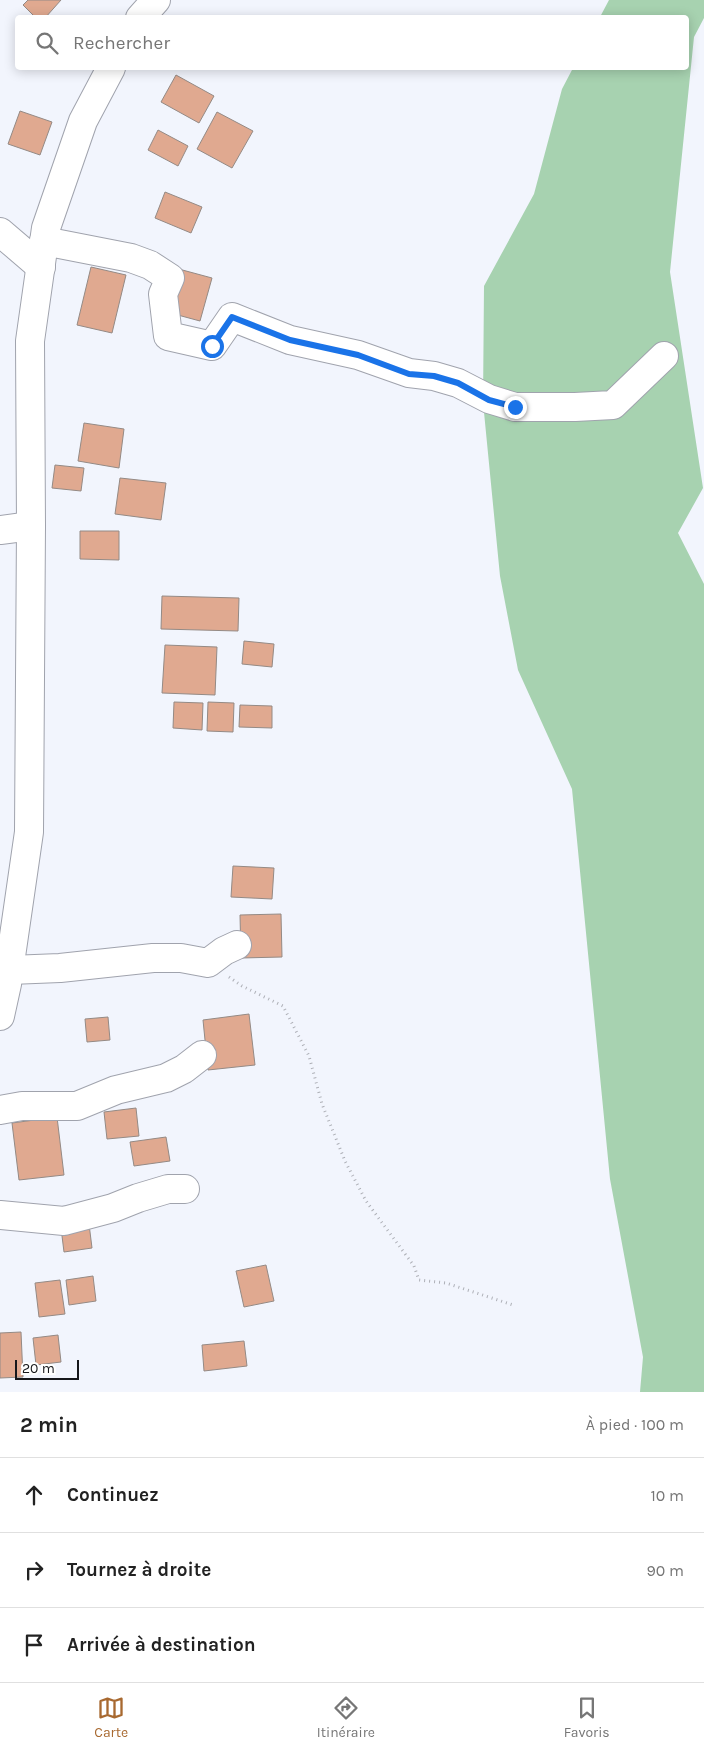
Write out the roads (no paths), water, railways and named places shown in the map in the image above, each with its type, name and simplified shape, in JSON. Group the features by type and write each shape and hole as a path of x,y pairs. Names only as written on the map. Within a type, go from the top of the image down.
{"street":[{"path":"143,15 156,0"},
{"path":"0,1016 10,970 29,832 30,341 46,228 83,121 110,70"},
{"path":"0,232 43,254 131,258 150,265 170,278 163,294 168,336 212,346 232,317 290,340 358,355 409,374 434,376 458,383 489,400 515,407 613,405 664,356"},
{"path":"0,530 31,526"},
{"path":"10,970 60,968 152,958 181,958 208,963 224,951 237,945"},
{"path":"0,1110 22,1106 77,1106 116,1090 166,1078 184,1069 202,1055"},
{"path":"0,1214 64,1221 113,1208 168,1189 186,1189"}]}
